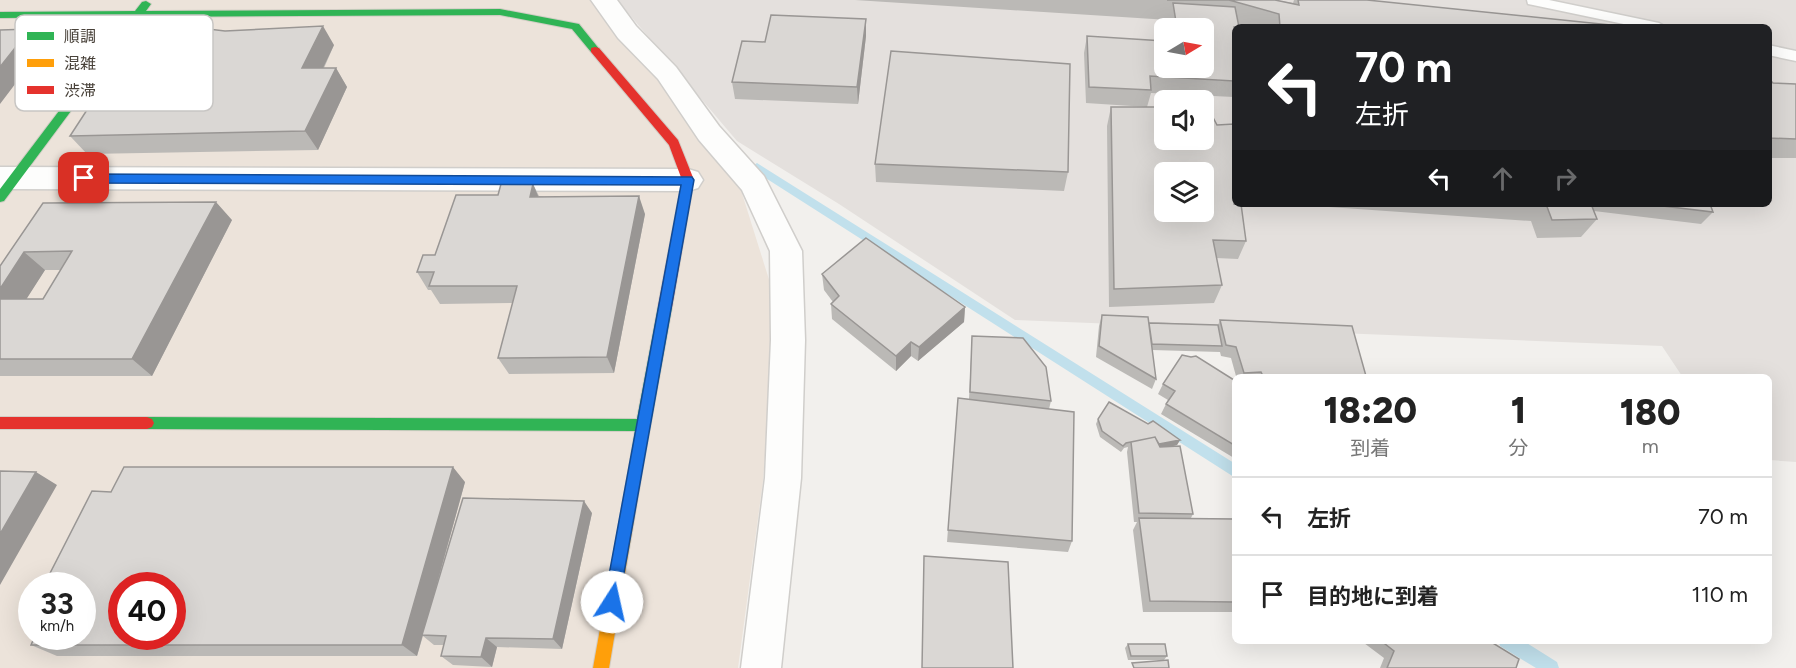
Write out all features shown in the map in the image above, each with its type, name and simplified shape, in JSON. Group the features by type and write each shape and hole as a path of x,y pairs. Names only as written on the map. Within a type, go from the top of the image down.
{"street":[{"path":"136,15 149,0"},
{"path":"604,0 627,32 668,73 709,133 754,184 786,251 788,340 783,478 760,668"},
{"path":"0,15 500,12 575,26 674,143 688,180 601,668"},
{"path":"5,185 62,111"},
{"path":"5,185 688,180"},
{"path":"0,423 643,425"}],"lane":[{"path":"1533,1 1644,24"},
{"path":"1772,51 1796,56"}],"shaded area":[{"path":"0,0 599,0 740,187 777,305 763,481 738,668 0,668"},
{"path":"617,0 1796,0 1796,462 1772,460 1772,374 1681,374 1662,346 1015,320 839,204 737,141"}],"building":[{"path":"1229,0 1275,0 1299,5 1298,0 1367,0 1601,24 1280,24 1279,14"},
{"path":"1173,3 1235,7 1238,24 1232,24 1232,81 1184,78 1214,78 1214,18 1175,18"},
{"path":"771,15 866,19 857,87 732,82 742,41 765,42"},
{"path":"323,26 302,68 336,68 305,131 70,136 86,111 213,111 213,30 225,31"},
{"path":"0,30 15,30 15,48 0,67"},
{"path":"1087,36 1154,40 1154,76 1150,76 1151,90 1089,87"},
{"path":"891,51 1070,64 1068,172 875,164"},
{"path":"1772,82 1796,84 1796,139 1772,138"},
{"path":"1111,107 1154,107 1154,150 1214,150 1214,119 1217,125 1232,124 1232,207 1241,207 1246,241 1213,240 1222,285 1114,289"},
{"path":"501,184 533,184 530,197 639,196 607,357 498,358 517,286 429,286 434,272 417,272 423,255 435,255 456,195 498,195"},
{"path":"216,202 132,359 0,359 0,299 43,299 72,251 24,252 0,289 0,266 43,203"},
{"path":"1547,207 1592,207 1597,219 1552,220"},
{"path":"1671,207 1711,207 1713,212"},
{"path":"866,238 965,307 919,347 911,342 896,356 831,304 839,296 822,274"},
{"path":"1102,315 1148,317 1156,379 1099,346"},
{"path":"1220,320 1352,326 1365,374 1244,373 1236,347 1226,345"},
{"path":"1149,323 1218,325 1222,346 1152,344"},
{"path":"972,336 1023,338 1046,367 1051,401 970,392"},
{"path":"1182,355 1196,356 1232,379 1232,444 1166,404 1175,391 1163,384"},
{"path":"958,398 1074,412 1072,541 948,530"},
{"path":"1109,402 1148,424 1153,421 1180,440 1159,444 1155,437 1126,443 1123,446 1102,431 1098,419"},
{"path":"1155,437 1160,447 1180,446 1193,514 1139,513 1131,442"},
{"path":"124,467 453,467 402,645 186,645 186,572 108,572 108,645 96,645 96,572 51,572 92,491 111,492"},
{"path":"0,471 36,472 0,534"},
{"path":"463,498 584,501 553,639 486,638 481,657 441,656 446,636 422,635"},
{"path":"1139,518 1232,519 1232,602 1150,601"},
{"path":"924,556 1008,562 1013,668 922,668"},
{"path":"1128,644 1165,644 1167,656 1131,656"},
{"path":"1385,644 1495,644 1519,659 1516,668 1387,668 1394,651"},
{"path":"1168,660 1169,668 1134,668 1132,663"}],"waterway":[{"path":"757,167 1232,470"},
{"path":"1512,644 1551,668"}],"traffic: fast":[{"path":"138,15 146,4"},
{"path":"0,15 500,12 575,26 595,50"},
{"path":"0,198 65,111"},
{"path":"643,425 665,307"},
{"path":"147,423 643,425 636,467"}],"traffic: slow":[{"path":"601,668 636,467"}],"traffic: jam":[{"path":"595,50 674,143 688,180 665,307"},
{"path":"0,423 147,423"}],"route":[{"path":"84,178 688,180 612,602"}]}
